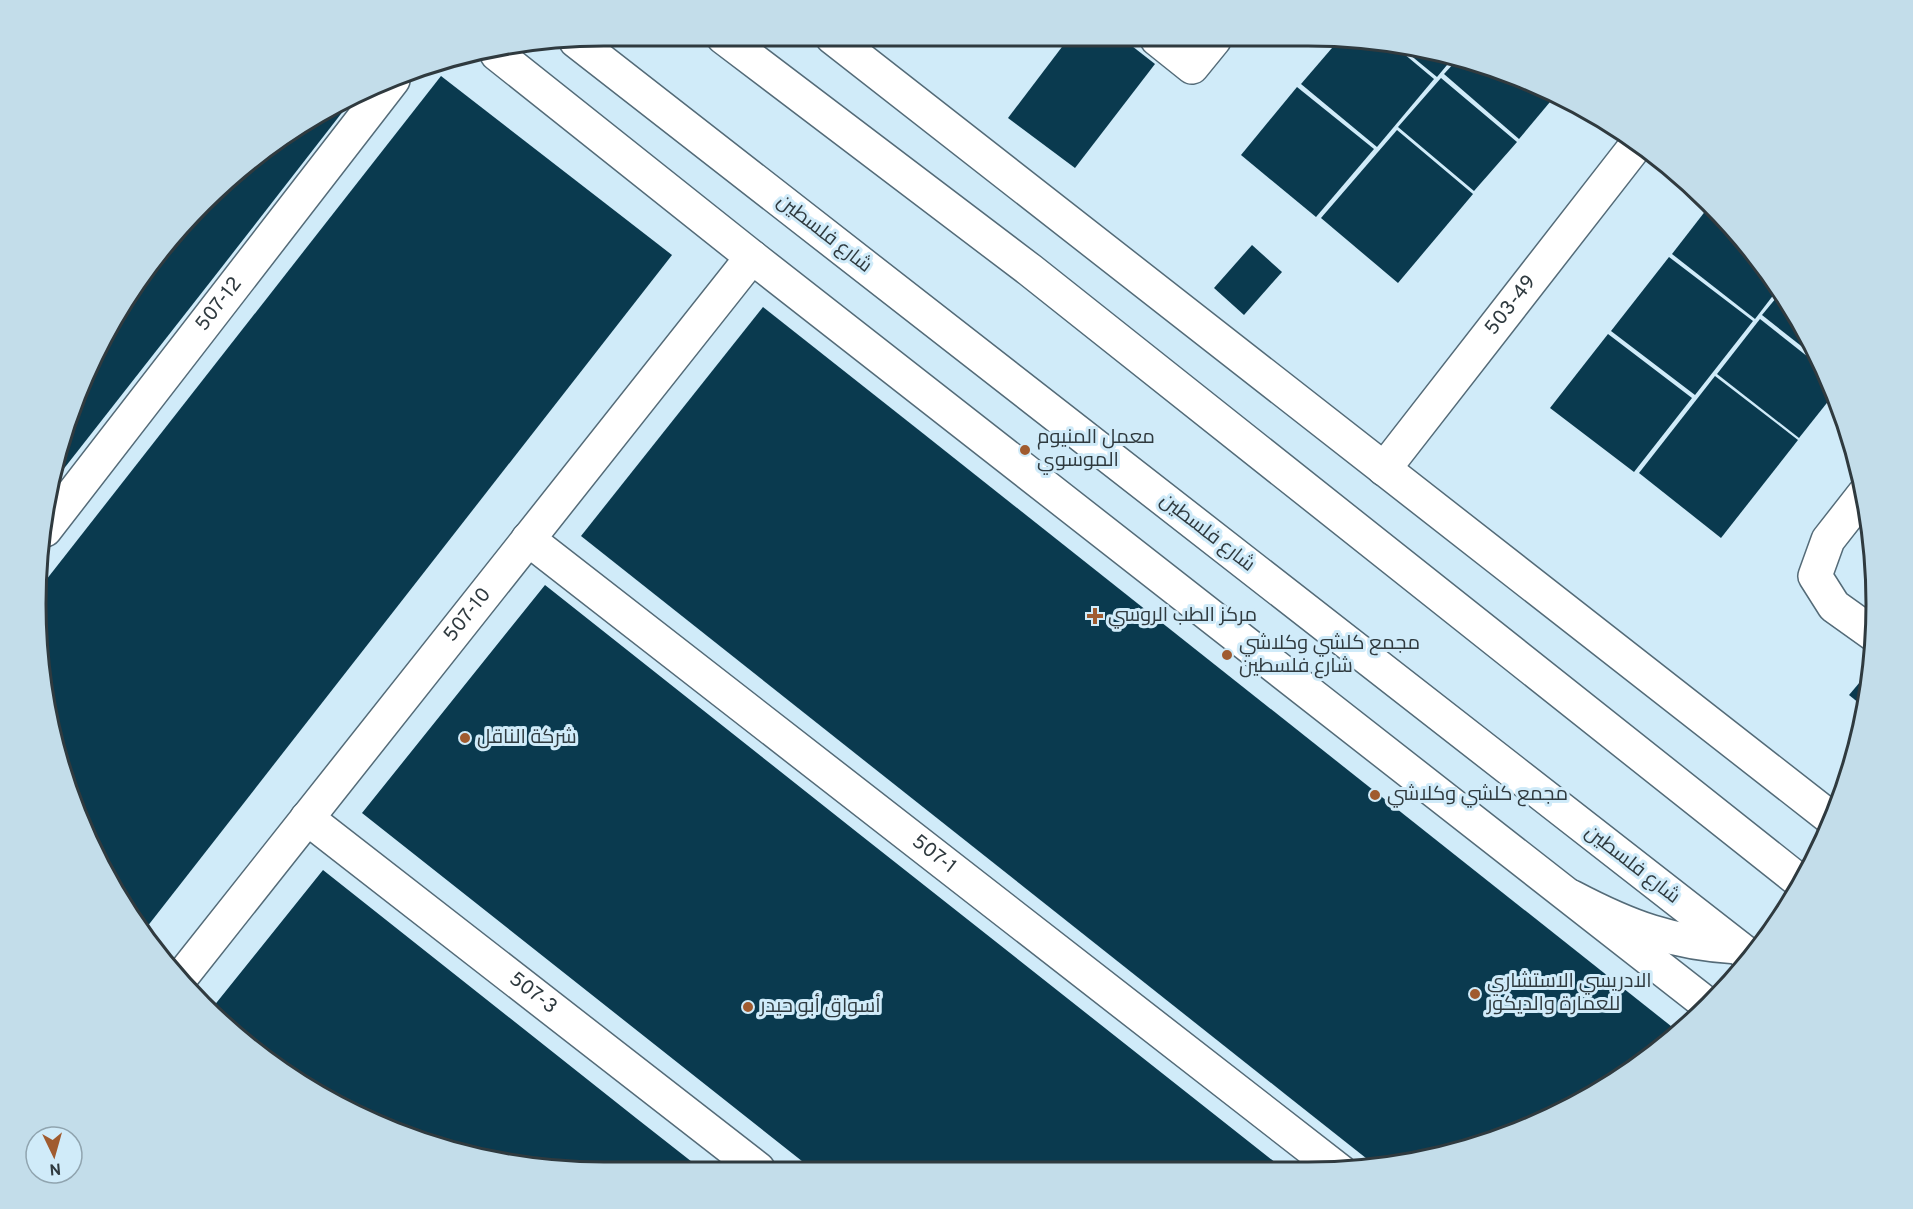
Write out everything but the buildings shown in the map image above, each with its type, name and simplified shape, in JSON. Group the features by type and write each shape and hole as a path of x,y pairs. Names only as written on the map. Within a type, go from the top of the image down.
{"street":[{"path":"735,46 1030,270 1795,878"},
{"path":"844,46 1826,814"},
{"path":"1166,46 1192,67 1209,46"},
{"name":"شارع فلسطين","path":"584,47 1744,952"},
{"path":"500,56 752,257 1702,1000"},
{"name":"507-12","path":"53,520 383,92"},
{"name":"503-49","path":"1384,469 1632,150"},
{"name":"507-10","path":"185,972 752,257"},
{"path":"1857,503 1828,540 1815,576 1834,606 1865,628"},
{"name":"507-1","path":"528,539 1327,1161"},
{"name":"507-3","path":"308,818 749,1162"},
{"path":"1572,897 1612,919 1642,930 1744,953"}],"place":[{"name":"معمل المنيوم الموسوي","path":"1025,450"},
{"name":"مركز الطب الروسي","path":"1095,616"},
{"name":"مجمع كلشي وكلاشي شارع فلسطين","path":"1227,655"},
{"name":"شركة الناقل","path":"465,738"},
{"name":"مجمع كلشي وكلاشي","path":"1375,795"},
{"name":"الادريسي الاستشاري للعمارة والديكور","path":"1475,994"},
{"name":"أسواق أبو حيدر","path":"748,1007"}]}
